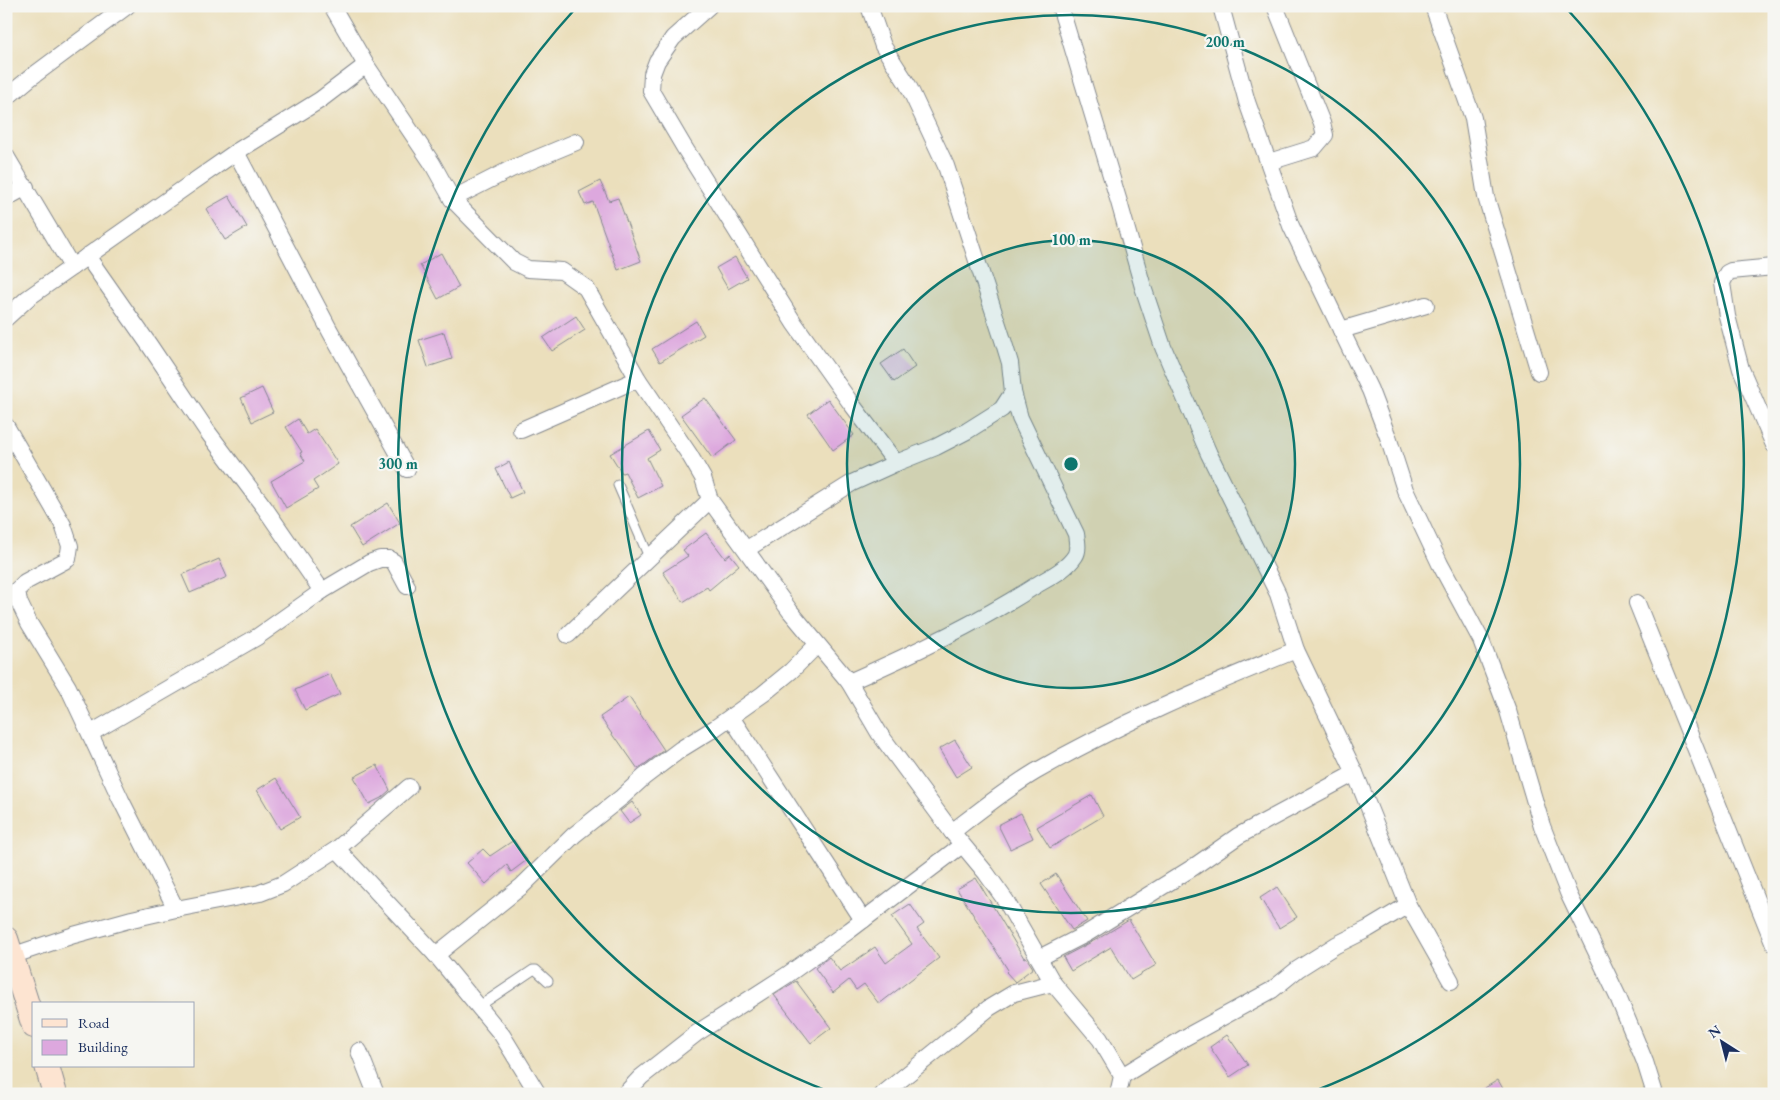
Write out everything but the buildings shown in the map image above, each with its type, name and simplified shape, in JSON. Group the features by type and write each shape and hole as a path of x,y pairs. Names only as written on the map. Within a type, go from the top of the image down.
{"street":[{"path":"6,98 127,6"},
{"path":"332,6 366,65 432,163 452,199 514,262 528,269 562,271 586,288 638,379 689,454 703,478 710,500 790,611 848,682 879,733 1006,901 1053,983 1100,1039 1122,1076 1118,1094"},
{"path":"709,6 667,45 657,61 652,74 651,91 794,323 896,463"},
{"path":"848,682 915,653 998,610 1051,577 1069,563 1076,555 1078,545 1076,534 1020,418 1013,392 1010,363 946,166 908,85 883,46 869,6"},
{"path":"1060,6 1143,287 1163,347 1209,454 1278,594 1296,650 1355,773 1408,905 1451,981"},
{"path":"1224,6 1222,10 1247,102 1291,226 1370,390 1405,490 1440,564 1480,640 1508,711 1542,826 1569,895 1622,1007 1645,1062 1655,1094"},
{"path":"1268,162 1314,148 1325,135 1322,123 1275,6"},
{"path":"1433,6 1473,118 1486,197 1539,372"},
{"path":"6,318 28,298 87,256 236,152 320,100 366,65"},
{"path":"452,199 511,168 576,142"},
{"path":"236,152 330,331 407,469"},
{"path":"6,156 72,267"},
{"path":"6,198 26,188"},
{"path":"87,256 207,431 264,507 322,591"},
{"path":"1774,266 1731,271 1727,273 1722,283 1741,369 1769,425 1774,445"},
{"path":"1341,330 1426,305"},
{"path":"521,430 638,379"},
{"path":"747,549 852,484 936,447 967,431 1002,409 1013,392"},
{"path":"6,426 62,525 70,546 68,559 25,582 17,590 19,602 68,687 176,909"},
{"path":"568,635 710,500"},
{"path":"91,733 258,637 322,591 370,563 389,558 394,562 407,586"},
{"path":"1637,603 1774,944"},
{"path":"436,955 522,886 574,835 644,777 681,749 731,717 784,677 817,645"},
{"path":"952,832 1034,772 1153,711 1296,650"},
{"path":"731,717 863,920"},
{"path":"1039,958 1086,934 1192,868 1238,836 1355,773"},
{"path":"32,1020 9,947 74,935 176,909 260,893 283,884 337,849 409,787"},
{"path":"625,1094 641,1078 697,1033 787,975 962,845"},
{"path":"337,849 436,955 502,1035 538,1094"},
{"path":"1122,1076 1184,1038 1272,990 1298,969 1336,945 1368,929 1408,905"},
{"path":"883,1094 989,1008 1014,993 1053,983"},
{"path":"358,1050 376,1094"},
{"path":"47,1068 55,1094"}],"lane":[{"path":"618,485 649,557"},
{"path":"478,1007 533,970 536,970 548,981"}]}
